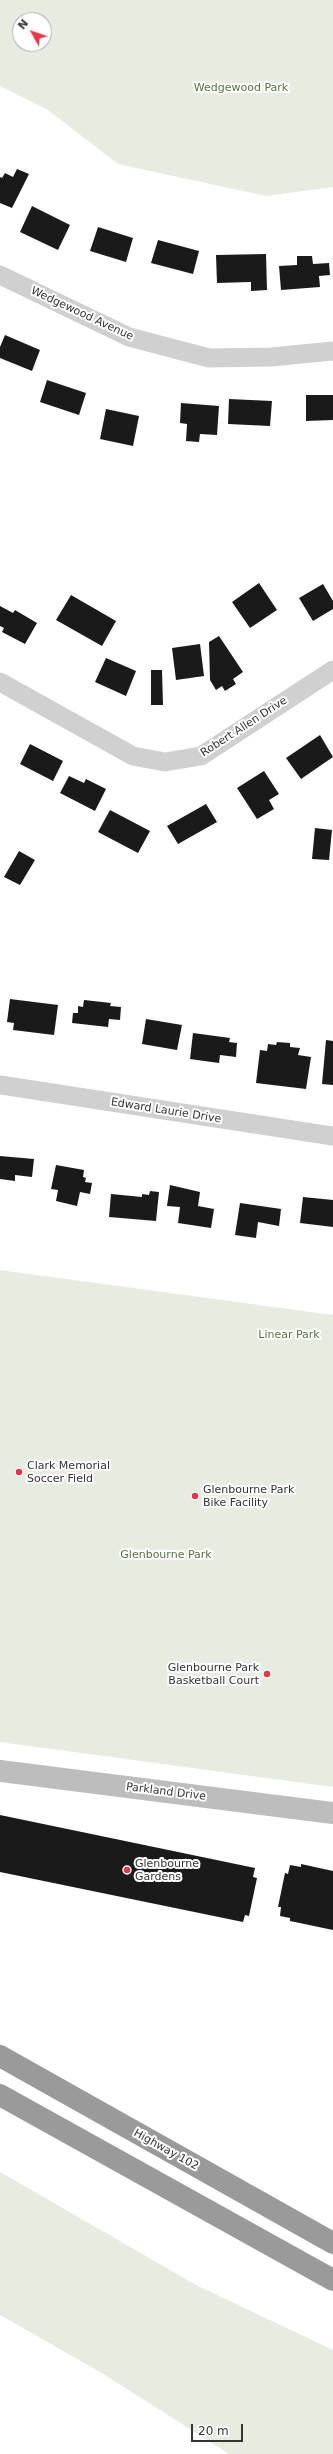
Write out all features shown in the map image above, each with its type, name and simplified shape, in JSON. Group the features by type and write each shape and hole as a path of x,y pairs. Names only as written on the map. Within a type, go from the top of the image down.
{"highway":[{"name":"Highway 102","path":"0,2056 333,2243"},
{"path":"0,2095 333,2280"}],"street":[{"name":"Wedgewood Avenue","path":"0,275 129,337 209,358 271,357 333,351"},
{"name":"Robert Allen Drive","path":"0,682 133,756 165,762 201,756 333,670"},
{"name":"Edward Laurie Drive","path":"0,1085 333,1136"},
{"name":"Parkland Drive","path":"0,1771 333,1813"}],"green space":[{"name":"Wedgewood Park","path":"0,0 333,0 333,187 266,196 118,164 48,110 0,86"},
{"name":"Glenbourne Park","path":"0,1270 333,1315 333,1787 0,1742"},
{"path":"0,2172 198,2286 333,2350 333,2454 229,2454 105,2375 0,2315"}],"building":[{"path":"17,169 29,174 12,208 0,203 0,177 2,178 5,173 13,177"},
{"path":"32,206 70,225 58,250 20,232"},
{"path":"98,227 133,238 126,262 90,251"},
{"path":"158,240 199,251 193,274 151,263"},
{"path":"266,254 267,290 251,291 251,282 217,283 216,255"},
{"path":"297,256 312,256 313,264 329,263 330,275 319,276 320,287 281,290 279,266 297,265"},
{"path":"5,335 40,350 32,371 0,358 0,347"},
{"path":"47,380 86,393 79,415 40,402"},
{"path":"306,395 333,395 333,420 306,421"},
{"path":"229,399 272,401 270,426 228,424"},
{"path":"181,403 219,406 217,435 200,434 199,442 186,441 187,424 180,423"},
{"path":"106,409 139,416 133,446 100,439"},
{"path":"259,583 277,610 250,628 232,602"},
{"path":"323,584 333,601 333,609 313,621 299,598"},
{"path":"71,595 116,621 102,646 56,620"},
{"path":"0,606 13,613 15,610 37,623 25,644 2,632 4,628 0,626"},
{"path":"219,636 243,672 233,679 236,684 225,691 222,686 216,690 210,680 209,642"},
{"path":"200,644 204,676 176,680 172,648"},
{"path":"106,658 136,671 126,696 95,682"},
{"path":"151,670 162,670 163,705 151,705"},
{"path":"320,735 333,757 301,779 286,758"},
{"path":"30,744 63,761 53,781 20,764"},
{"path":"264,771 279,794 269,800 274,809 257,819 237,788"},
{"path":"69,776 84,783 86,779 106,789 95,811 60,793"},
{"path":"206,804 217,822 178,844 167,826"},
{"path":"110,810 150,831 138,853 98,832"},
{"path":"315,828 332,830 329,860 312,859"},
{"path":"19,851 35,860 20,885 4,877"},
{"path":"10,999 58,1005 54,1035 13,1030 14,1023 7,1022"},
{"path":"84,1000 111,1003 110,1006 121,1007 120,1020 109,1019 108,1027 72,1023 73,1013 78,1013 78,1006 83,1007"},
{"path":"146,1019 182,1025 177,1050 142,1044"},
{"path":"193,1033 230,1038 229,1042 237,1043 236,1057 220,1055 219,1063 190,1059"},
{"path":"326,1040 333,1041 333,1085 322,1084"},
{"path":"277,1042 290,1043 290,1047 300,1048 298,1055 311,1057 306,1089 256,1083 260,1050 267,1051 268,1044 276,1045"},
{"path":"0,1156 34,1159 32,1177 15,1175 15,1181 0,1179"},
{"path":"56,1165 84,1170 83,1177 86,1178 85,1182 92,1183 90,1194 80,1192 77,1206 56,1201 58,1190 51,1189"},
{"path":"170,1185 200,1192 198,1206 214,1209 211,1228 178,1223 180,1207 167,1206"},
{"path":"150,1191 159,1192 156,1221 109,1217 111,1194 142,1197 142,1194 149,1195"},
{"path":"303,1197 333,1200 333,1227 300,1223"},
{"path":"240,1203 281,1209 279,1226 258,1222 256,1238 235,1235"},
{"name":"Glenbourne Gardens","path":"0,1815 255,1868 253,1877 257,1878 249,1916 245,1915 243,1922 0,1872"},
{"path":"301,1864 333,1871 333,1930 290,1921 290,1918 280,1916 281,1907 278,1907 285,1873 288,1874 290,1865 301,1867"}],"place":[{"name":"Clark Memorial Soccer Field","path":"19,1472"},
{"name":"Glenbourne Park Bike Facility","path":"195,1496"},
{"name":"Glenbourne Park Basketball Court","path":"267,1674"},
{"name":"Glenbourne Gardens","path":"127,1870"}],"park label":[{"name":"Linear Park","path":"289,1335"}]}
